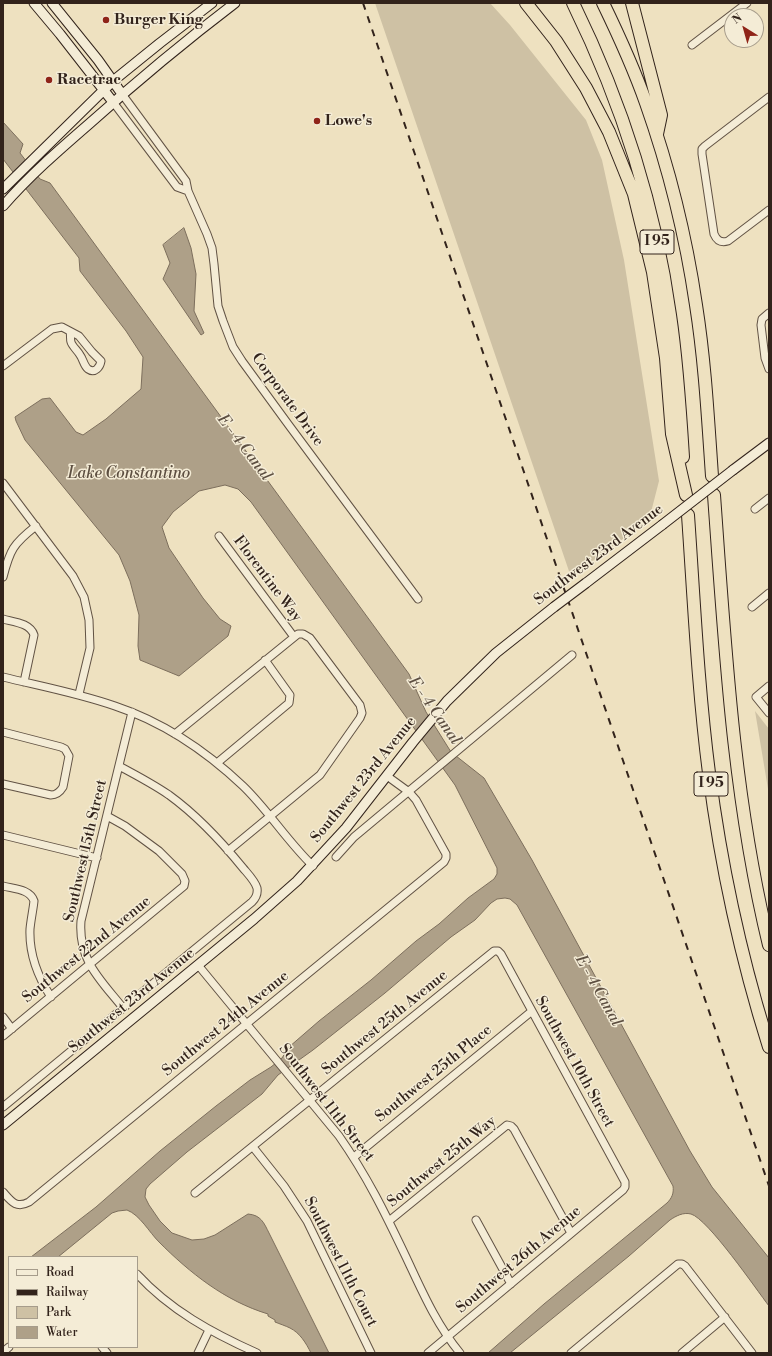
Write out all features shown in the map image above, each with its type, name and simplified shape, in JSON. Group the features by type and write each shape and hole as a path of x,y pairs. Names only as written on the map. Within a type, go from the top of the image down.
{"highway":[{"name":"I 95","path":"526,3 556,41 586,88 609,132 634,194 649,251 665,351 672,434 686,495 673,335 663,270 654,228 643,185 623,123 600,62 573,3"},
{"name":"I 95","path":"603,3 635,72 657,135 680,220 696,299 703,357 712,476"},
{"path":"632,3 661,115 657,135"},
{"name":"I 95","path":"714,494 727,677 736,765 749,852 769,945"},
{"name":"I 95","path":"688,515 704,722 716,817 728,890 769,1047"}],"street":[{"path":"34,3 104,90 176,186 188,191"},
{"path":"43,3 51,3 122,94"},
{"path":"3,189 113,81 212,3"},
{"path":"3,206 38,170 122,94 181,44 235,3"},
{"path":"692,45 747,3"},
{"name":"Corporate Drive","path":"122,94 186,180 188,191 212,248 218,306 233,347 279,412 418,599"},
{"path":"769,97 702,149 716,238 719,241 728,241 769,210"},
{"path":"769,313 762,319 761,325 765,358 769,369"},
{"path":"3,366 52,329 62,327 79,336 98,357 101,361 101,365 98,370 88,370 83,359 71,342 70,332"},
{"name":"Southwest 23rd Avenue","path":"3,1125 198,965 280,896 312,866 346,828 437,713 496,653 769,442"},
{"path":"3,483 73,576 78,584 86,606 89,620 90,648 78,694"},
{"path":"755,510 769,498"},
{"path":"3,577 8,559 14,546 20,538 36,526"},
{"name":"Florentine Way","path":"219,536 294,637"},
{"path":"752,607 769,593"},
{"path":"3,619 26,626 33,631 34,635 24,682"},
{"path":"175,734 298,634 303,634 310,638 360,705 362,714 320,775 228,851"},
{"path":"336,857 354,837 572,655"},
{"path":"217,763 289,703 290,695 265,660"},
{"path":"3,676 78,694 132,712 175,734 201,750 249,792 312,866"},
{"path":"769,686 756,697 769,713"},
{"name":"Southwest 15th Street","path":"124,1008 90,965 82,945 80,931 81,921 132,712"},
{"path":"3,732 61,747 65,749 70,756 63,787 61,791 55,795 3,784"},
{"path":"3,1107 255,899 258,890 254,882 212,832 185,808 152,784 119,766"},
{"path":"387,776 409,792"},
{"name":"Southwest 24th Avenue","path":"3,1192 12,1203 21,1206 29,1202 438,867 446,858 446,854 416,800 409,792"},
{"name":"Southwest 22nd Avenue","path":"3,1036 181,890 185,883 185,878 182,874 159,851 125,826 107,816"},
{"path":"3,835 97,858"},
{"path":"3,886 25,891 34,901 30,930 32,954 39,977 50,997"},
{"name":"Southwest 25th Avenue","path":"195,1193 494,951 498,952"},
{"name":"Southwest 10th Street","path":"498,952 501,954 625,1182 625,1186"},
{"name":"Southwest 11th Street","path":"198,965 354,1157 389,1221 432,1313 447,1338 460,1353"},
{"name":"Southwest 25th Place","path":"354,1157 532,1011"},
{"path":"3,1018 12,1029"},
{"name":"Southwest 25th Way","path":"389,1221 507,1125 514,1129 571,1233"},
{"name":"Southwest 11th Court","path":"253,1147 284,1186 307,1221 371,1353"},
{"name":"Southwest 26th Avenue","path":"428,1353 623,1190 625,1186"},
{"path":"476,1220 511,1284"},
{"path":"570,1353 678,1264 685,1266 752,1353"},
{"path":"138,1275 173,1306 209,1330 257,1353"},
{"path":"682,1353 725,1317"},
{"path":"198,1353 209,1330"}],"green space":[{"path":"375,3 490,3 510,25 586,120 602,160 624,260 659,481 649,520 571,577"},
{"path":"755,711 769,729 769,795"}],"water":[{"path":"3,122 23,144 20,153 40,179 50,183 409,674 426,712 451,752 484,778 532,860 690,1151 712,1187 769,1258 769,1306 709,1228 691,1214 682,1214 670,1220 629,1256 510,1353 488,1353 544,1304 667,1203 673,1193 673,1186 517,905 510,899 505,898 497,899 491,903 475,920 451,937 385,993 313,1050 278,1075 262,1094 187,1152 146,1189 145,1197 160,1221 172,1233 192,1240 204,1239 215,1235 248,1214 256,1216 262,1220 329,1353 311,1353 294,1330 275,1322 275,1320 268,1316 268,1314 237,1302 209,1285 183,1264 155,1238 132,1212 127,1210 112,1213 59,1256 32,1256 96,1207 160,1151 216,1106 282,1058 289,1047 319,1021 371,980 416,941 439,924 468,898 494,879 497,874 497,868 455,785 251,502 238,489 225,485 199,491 173,512 162,527 169,548 203,598 220,619 231,626 228,636 179,676 140,660 138,646 139,615 130,581 119,555 25,440 15,417 42,399 50,398 76,432 83,435 106,419 141,389 143,357 126,331 80,271 79,258 3,159"},
{"path":"184,228 191,248 196,274 194,311 204,333 201,335 163,279 170,263 163,245"}],"railway":[{"path":"363,3 769,1186"}],"place":[{"name":"Burger King","path":"106,20"},
{"name":"Racetrac","path":"49,80"},
{"name":"Lowe's","path":"317,121"}],"water label":[{"name":"E - 4 Canal","path":"244,448"},
{"name":"Lake Constantino","path":"129,474"},
{"name":"E - 4 Canal","path":"434,711"},
{"name":"E - 4 Canal","path":"598,991"}]}
